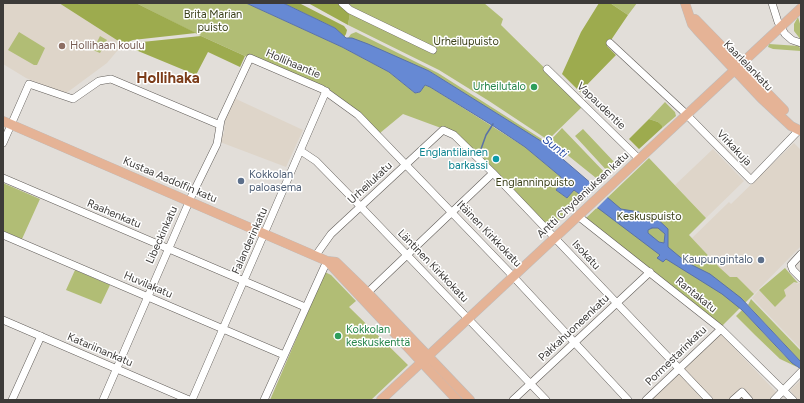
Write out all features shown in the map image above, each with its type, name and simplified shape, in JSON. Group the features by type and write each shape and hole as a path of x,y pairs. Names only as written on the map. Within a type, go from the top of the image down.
{"main road":[{"name":"Kaarlelankatu","path":"686,3 694,27 737,68 791,126 800,131"},
{"name":"Antti Chydeniuksen katu","path":"381,400 801,8"},
{"name":"Kustaa Aadolfin katu","path":"7,123 327,261 336,262 341,265 365,296 421,362 457,400"},
{"name":"Kustaa Aadolfin katu","path":"365,296 429,356 470,400"}],"street":[{"path":"342,3 350,10 433,50"},
{"path":"772,3 781,28 792,40 801,43"},
{"path":"610,43 687,115"},
{"name":"Hollihaantie","path":"250,58 326,91"},
{"name":"Libeckinkatu","path":"103,400 189,201 217,144 220,125 250,58"},
{"name":"Vapaudentie","path":"548,68 640,159"},
{"path":"3,143 7,123 29,84 66,98 75,98 99,81 111,79 220,125"},
{"name":"Falanderinkatu","path":"192,400 326,91"},
{"name":"Itäinen Kirkkokatu","path":"326,91 358,115 514,276 628,400"},
{"name":"Virkakuja","path":"687,115 750,180 800,131"},
{"name":"Urheilukatu","path":"316,255 331,234 443,130"},
{"name":"Isokatu","path":"443,130 454,135 493,173 709,400"},
{"name":"Läntinen Kirkkokatu","path":"301,151 316,161 546,400"},
{"path":"365,296 493,173"},
{"name":"Raahenkatu","path":"3,178 305,307"},
{"name":"Rantakatu","path":"578,216 721,329 793,400"},
{"name":"Huvilakatu","path":"3,235 284,355"},
{"path":"801,254 791,265 793,270 801,278"},
{"path":"264,400 327,261"},
{"name":"Pakkahuoneenkatu","path":"513,400 650,272"},
{"name":"Katariinankatu","path":"3,320 189,400"},
{"name":"Pormestarinkatu","path":"646,400 721,329"},
{"path":"12,400 41,336"},
{"path":"774,400 801,372"},
{"path":"733,400 742,392 749,400"}],"shaded area":[{"name":"Hollihaan koulu","path":"3,3 59,3 123,44 107,63 65,94 26,78 3,64"},
{"path":"234,98 303,130 286,167 220,142 224,133 225,118"},
{"path":"794,143 801,150 801,246 754,294 737,277 730,277 692,238 729,202 731,204"},
{"path":"713,149 744,181 706,218 675,185"},
{"path":"794,281 797,284 801,282 801,349 752,298 759,290 775,307 786,296 783,291"},
{"path":"720,333 777,393 770,400 712,400 682,369"},
{"path":"679,372 705,400 650,399"},
{"path":"801,380 801,400 798,400 790,390"}],"green space":[{"path":"59,3 136,3 196,33 133,40 123,44"},
{"path":"136,3 246,3 340,46 389,72 415,93 419,93 424,85 430,87 525,147 561,177 562,182 556,190 567,198 574,190 583,197 550,229 441,128 403,114 380,133 360,113 326,87 320,90 201,36"},
{"path":"283,3 299,3 344,26 347,30 346,34 344,37 335,28"},
{"path":"308,3 338,3 350,13 348,25"},
{"name":"Urheilupuisto","path":"338,3 484,3 503,19 501,25 583,106 548,140 439,70 348,25 350,13"},
{"path":"599,3 610,3 628,15 607,46 616,55 580,92 562,74 581,32"},
{"path":"610,3 637,3 628,15"},
{"path":"798,17 801,27 801,40 794,31 794,24"},
{"path":"19,32 45,48 37,65 34,65 8,50"},
{"path":"356,32 438,73 548,143 546,145 429,71 348,38 351,34"},
{"path":"100,36 107,40 100,53 93,50"},
{"path":"201,36 245,56 240,67 208,52 196,75 126,46 132,43"},
{"path":"769,44 799,46 801,51 773,49 768,47"},
{"path":"665,102 675,112 676,116 662,128 658,122 649,119"},
{"path":"649,119 658,122 662,128 639,149 629,139"},
{"path":"562,128 608,176 601,182 550,141"},
{"path":"583,129 617,165 609,173 575,136"},
{"name":"Keskuspuisto","path":"649,158 706,218 689,235 730,277 737,277 754,294 721,327 585,219"},
{"path":"3,183 40,199 22,239 3,231"},
{"path":"785,268 798,283 794,282 784,290 786,296 775,307 759,290"},
{"path":"75,270 110,285 101,304 66,290"},
{"name":"Kokkolan keskuskenttä","path":"325,272 331,275 356,301 349,307 408,365 371,400 270,400"},
{"path":"751,299 801,351 801,362 748,305"},
{"path":"742,310 797,367 780,359 736,316"}],"water":[{"path":"246,3 283,3 335,28 346,38 352,38 368,44 429,71 544,143 621,209 639,212 642,216 651,213 668,229 668,247 686,262 710,274 741,298 801,362 801,369 792,363 742,310 722,294 666,259 663,262 657,258 660,255 574,190 567,198 556,190 562,182 561,177 525,147 430,87 425,85 420,92 415,93 389,72 342,47","holes":["658,228 665,234 664,243 659,242 648,233 648,230"]}],"pier":[{"path":"598,187 608,197 596,209 584,200"}],"waterway":[{"path":"481,149 486,135 493,124"}],"place":[{"name":"Hollihaan koulu","path":"62,46"},
{"name":"Urheilutalo","path":"534,87"},
{"name":"Englantilainen barkassi","path":"496,159"},
{"name":"Kokkolan paloasema","path":"241,181"},
{"name":"Kaupungintalo","path":"761,260"},
{"name":"Kokkolan keskuskenttä","path":"338,336"}],"district":[{"name":"Hollihaka","path":"168,79"}],"park label":[{"name":"Brita Marian puisto","path":"213,21"},
{"name":"Englanninpuisto","path":"535,183"}],"water label":[{"name":"Sunti","path":"555,147"}]}
